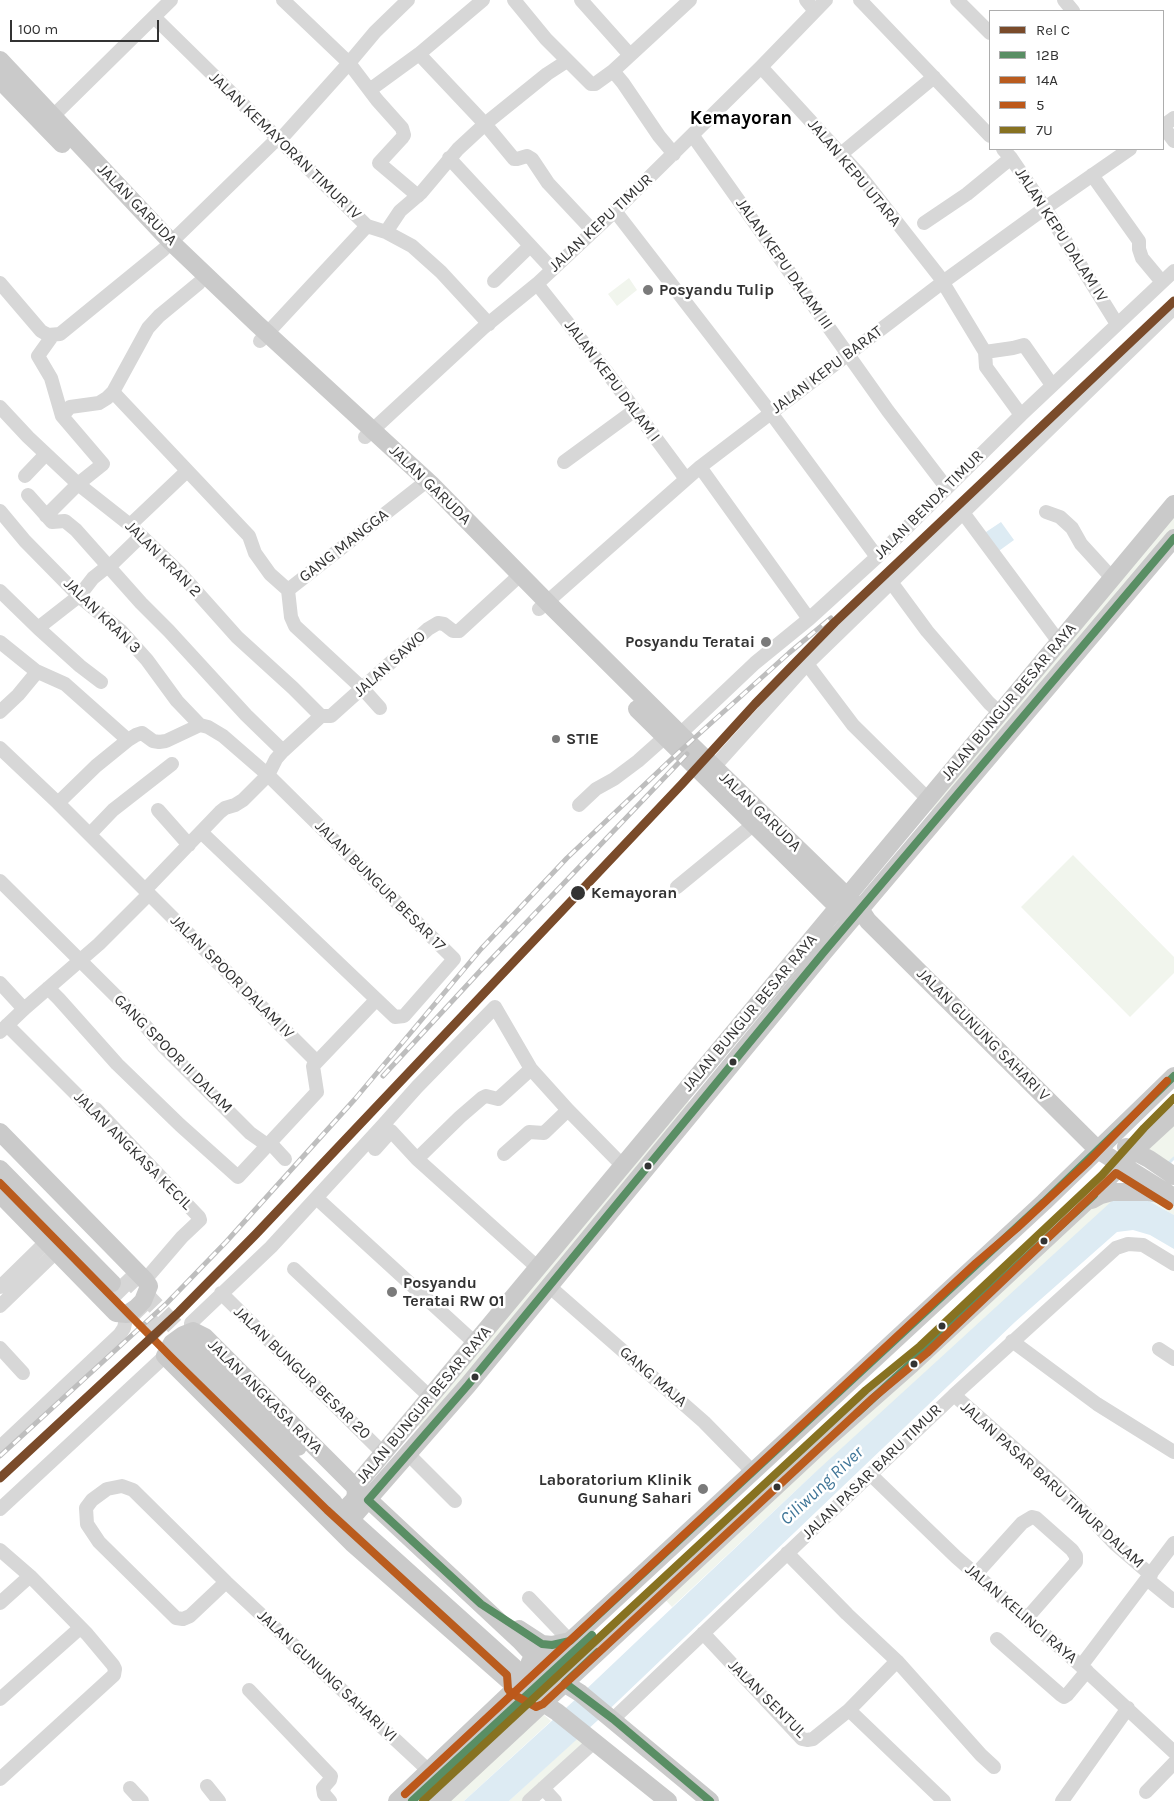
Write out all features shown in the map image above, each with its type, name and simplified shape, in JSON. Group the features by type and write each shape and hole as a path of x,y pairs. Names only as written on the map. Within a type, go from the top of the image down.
{"main road":[{"name":"JALAN GARUDA","path":"0,60 48,121"},
{"name":"JALAN GARUDA","path":"0,80 48,121 167,246 198,283 264,336"},
{"name":"JALAN GARUDA","path":"167,246 424,484 672,736 754,824 860,917"},
{"name":"JALAN BUNGUR BESAR RAYA","path":"344,1494 407,1425 1174,504"},
{"name":"JALAN BUNGUR BESAR RAYA","path":"352,1518 550,1287 646,1167 797,986 860,917 924,833 1174,538"},
{"name":"JALAN GARUDA","path":"672,736 714,767 843,902"},
{"path":"912,820 924,833"},
{"name":"JALAN GUNUNG SAHARI V","path":"860,917 1104,1144"},
{"path":"782,975 797,986"},
{"path":"397,1801 538,1665 570,1641 1104,1144 1174,1076"},
{"path":"438,1801 827,1439 912,1364 1086,1202 1134,1151 1174,1114"},
{"path":"0,1132 145,1280 149,1286 146,1296 136,1308 127,1314 116,1313 0,1194"},
{"path":"1104,1144 1134,1151 1174,1176"},
{"path":"1104,1144 1121,1165 1172,1197"},
{"path":"0,1146 118,1279 0,1169"},
{"path":"1086,1202 1101,1195 1124,1192 1148,1192 1172,1197"},
{"name":"JALAN ANGKASA RAYA","path":"182,1345 344,1494 352,1518 527,1660 538,1665 581,1694 610,1717 695,1794 710,1801"},
{"name":"JALAN ANGKASA RAYA","path":"182,1345 508,1680 559,1713 668,1801"},
{"path":"407,1425 422,1438"},
{"name":"JALAN BUNGUR BESAR RAYA","path":"344,1494 356,1494 352,1518"},
{"name":"JALAN ANGKASA RAYA","path":"352,1518 481,1604 532,1655 538,1665"},
{"path":"481,1604 542,1644 552,1645 570,1641"}],"street":[{"path":"48,121 172,0"},
{"path":"283,0 350,63 371,89 377,100 402,128 404,133 402,138 379,163 418,196"},
{"path":"371,89 419,54 483,0"},
{"path":"514,0 546,39 593,85 613,71 681,3"},
{"path":"581,0 630,55"},
{"path":"806,0 815,11"},
{"name":"JALAN KEPU TIMUR","path":"369,434 489,324 537,284 593,231 761,68 826,0"},
{"path":"860,0 989,135"},
{"path":"957,0 989,33"},
{"path":"1064,0 1072,10"},
{"path":"46,516 78,484 103,464 62,416 51,378 38,356 53,336 67,329 167,246 278,140 350,63 402,2"},
{"name":"JALAN KEMAYORAN TIMUR IV","path":"154,17 367,226 386,232 412,246 441,272 489,324"},
{"path":"419,54 485,124 514,159 527,156 532,159 548,182 593,231"},
{"path":"386,232 400,211 430,184 449,158 485,124 546,74 567,61"},
{"name":"JALAN KEPU UTARA","path":"761,68 841,154 880,200 943,282 985,352 986,366 1021,415"},
{"path":"613,71 674,154"},
{"path":"841,154 934,77"},
{"path":"1164,127 1174,141"},
{"name":"JALAN KEPU DALAM III","path":"692,136 946,488"},
{"name":"JALAN KEPU BARAT","path":"543,606 700,467 943,282 1129,150"},
{"path":"924,223 967,194 1009,153"},
{"name":"JALAN KEPU DALAM IV","path":"1009,153 1117,324"},
{"path":"449,158 552,269"},
{"path":"1092,175 1139,241 1142,258 1162,282"},
{"path":"615,210 771,412 877,557"},
{"path":"264,336 367,226"},
{"path":"494,280 530,246"},
{"name":"JALAN BENDA TIMUR","path":"579,805 596,789 614,779 672,736 755,663 809,619 877,557 1052,385 1174,271"},
{"path":"0,283 41,331 53,336"},
{"path":"62,416 70,407 99,404 113,392 148,328 159,316 198,283"},
{"name":"JALAN KEPU DALAM I","path":"537,284 686,479"},
{"path":"714,767 807,664 890,582 964,514 1174,308"},
{"path":"985,352 1025,345 1052,385"},
{"path":"113,392 249,536 255,553 270,574 288,590"},
{"name":"JALAN KRAN 2","path":"0,407 78,484 130,525 179,572 237,637 321,716"},
{"path":"564,462 635,410"},
{"path":"25,476 46,454"},
{"path":"700,467 809,619"},
{"path":"130,525 187,471"},
{"name":"GANG MANGGA","path":"380,708 363,689 295,626 291,617 288,590 424,484"},
{"path":"28,495 53,522 62,520 67,522 246,715 282,751"},
{"path":"1046,512 1060,517 1072,528 1081,544 1112,578"},
{"name":"JALAN KRAN 3","path":"1,514 24,541 79,596 121,631 147,660 177,701 200,725"},
{"path":"964,514 1060,642"},
{"path":"38,628 79,596 93,578 108,567 141,536"},
{"name":"JALAN SAWO","path":"4,1029 24,1009 99,944 188,845 225,808 239,804 268,775 282,751 321,716 331,716 428,629 438,623 444,624 453,631 458,631 516,579"},
{"path":"890,582 928,631 989,703 1000,713"},
{"path":"0,591 80,666 101,682"},
{"path":"0,642 37,672 64,684 128,740"},
{"path":"807,664 853,726 928,799"},
{"path":"64,684 80,666"},
{"path":"0,712 18,695 37,672"},
{"path":"58,803 96,766 128,740 142,733 154,741 166,741 200,725"},
{"name":"JALAN BUNGUR BESAR 17","path":"200,725 208,727 223,736 268,775 454,960 404,1016 395,1017 201,832"},
{"name":"JALAN SPOOR DALAM IV","path":"0,748 90,834 316,1061"},
{"path":"90,834 113,810 172,764"},
{"path":"158,810 188,845"},
{"path":"677,887 754,824"},
{"name":"GANG SPOOR II DALAM","path":"0,881 141,1020 164,1047 250,1133 267,1145 273,1146 285,1159"},
{"path":"0,983 24,1009"},
{"path":"48,988 118,1064 180,1125 237,1177 317,1092 313,1068 316,1061 338,1041 376,1000"},
{"path":"0,1509 182,1345 191,1328 191,1323 271,1247 417,1087 495,1007 531,1069 622,1165"},
{"name":"JALAN ANGKASA KECIL","path":"4,1029 94,1112 96,1109 200,1217 200,1220 182,1236 145,1280"},
{"path":"417,1159 482,1098 486,1096 498,1099 531,1069"},
{"path":"504,1154 528,1132 544,1133 568,1110"},
{"path":"375,1149 391,1131 417,1159 537,1267"},
{"path":"322,1203 475,1343"},
{"name":"JALAN PASAR BARU TIMUR","path":"610,1717 703,1633 1012,1341 1116,1248 1128,1244 1143,1245 1174,1264"},
{"path":"0,1287 51,1247"},
{"path":"0,1306 51,1247"},
{"path":"294,1269 430,1397"},
{"name":"GANG MAJA","path":"550,1287 704,1422 752,1471"},
{"name":"JALAN BUNGUR BESAR 20","path":"221,1294 383,1453"},
{"path":"0,1447 120,1334 124,1328 127,1314"},
{"path":"1012,1341 1097,1404 1174,1452"},
{"path":"0,1348 23,1373"},
{"path":"1159,1349 1174,1359"},
{"name":"JALAN PASAR BARU TIMUR DALAM","path":"954,1395 1056,1485 1174,1601"},
{"path":"408,1454 455,1501"},
{"name":"JALAN KELINCI RAYA","path":"870,1474 951,1552 1084,1668 1174,1752"},
{"name":"JALAN GUNUNG SAHARI VI","path":"226,1582 190,1616 183,1619 176,1618 99,1542 86,1524 86,1508 92,1500 107,1489 122,1486 133,1490 226,1582 429,1771"},
{"path":"976,1574 1022,1523 1032,1516 1036,1518 1072,1550 1076,1556 1076,1562 1027,1618"},
{"path":"997,1639 1064,1697 1174,1543"},
{"path":"0,1550 30,1576 113,1664 115,1669 114,1675 0,1779"},
{"path":"788,1553 847,1614 897,1661 981,1756 994,1768"},
{"path":"0,1602 30,1576"},
{"path":"529,1598 570,1641"},
{"path":"0,1700 80,1628"},
{"name":"JALAN SENTUL","path":"703,1633 802,1739 807,1740 813,1739 849,1710 897,1661"},
{"path":"248,1690 331,1776 323,1788 324,1794 330,1801"},
{"path":"1062,1801 1128,1708"},
{"path":"849,1710 944,1801"},
{"path":"529,1801 590,1739"},
{"path":"1146,1792 1174,1762"},
{"path":"207,1786 219,1801"},
{"path":"130,1788 142,1801"},
{"path":"543,1788 555,1801"}],"shaded area":[{"path":"629,278 637,290 617,306 608,294"},
{"path":"1174,517 1174,529 935,813 929,808"},
{"path":"1073,855 1174,957 1174,973 1130,1017 1021,907"},
{"path":"687,1100 692,1104 422,1430 417,1424"},
{"path":"1174,1114 1174,1158 1163,1168 1134,1151"},
{"path":"1174,1198 1174,1215 1147,1200 809,1478 672,1607 661,1595 1086,1202"},
{"path":"536,1708 551,1721 464,1801 438,1801"},
{"path":"576,1739 588,1747 529,1801 509,1801"}],"water":[{"path":"1001,522 1014,540 996,553 983,534"},
{"name":"Ciliwung River","path":"1113,1200 1147,1200 1174,1215 1174,1249 1150,1235 1133,1230 1117,1232 1015,1322 597,1721 509,1801 464,1801 578,1697 809,1478"}],"waterway":[{"path":"1167,1165 1174,1158"}],"tunnel":[{"path":"125,1274 189,1341"},
{"path":"112,1283 179,1351"}],"railway":[{"path":"0,1456 167,1303 226,1242 355,1099 481,949 567,858 680,751 831,618"},
{"path":"383,1076 481,970 687,754"}],"rail line":[{"name":"C","path":"0,1478 179,1312 256,1234 682,784 755,704 835,622 1174,301"}],"transit line":[{"name":"12B","path":"1174,538 824,952 468,1385 368,1500 481,1604 542,1644 552,1645 570,1641 1044,1202 1174,1076"},
{"name":"5","path":"405,1794 976,1263 1089,1161 1167,1081"},
{"name":"7U","path":"423,1801 866,1390 920,1346 1102,1175 1174,1098"},
{"name":"14A","path":"0,1183 172,1358 327,1510 507,1675 508,1689 511,1693 536,1707 543,1704 873,1398 927,1353 1116,1173 1169,1206"},
{"name":"12B","path":"857,1413 1094,1195"},
{"name":"12B","path":"412,1801 592,1635"},
{"name":"12B","path":"598,1652 565,1683 613,1719 710,1801"}],"place":[{"name":"Posyandu Tulip","path":"648,290"},
{"name":"Posyandu Teratai","path":"766,642"},
{"name":"STIE","path":"556,739"},
{"name":"Kemayoran","path":"578,893"},
{"name":"Posyandu Teratai RW 01","path":"392,1292"},
{"name":"Laboratorium Klinik Gunung Sahari","path":"703,1489"}],"district":[{"name":"Kemayoran","path":"741,119"}]}
